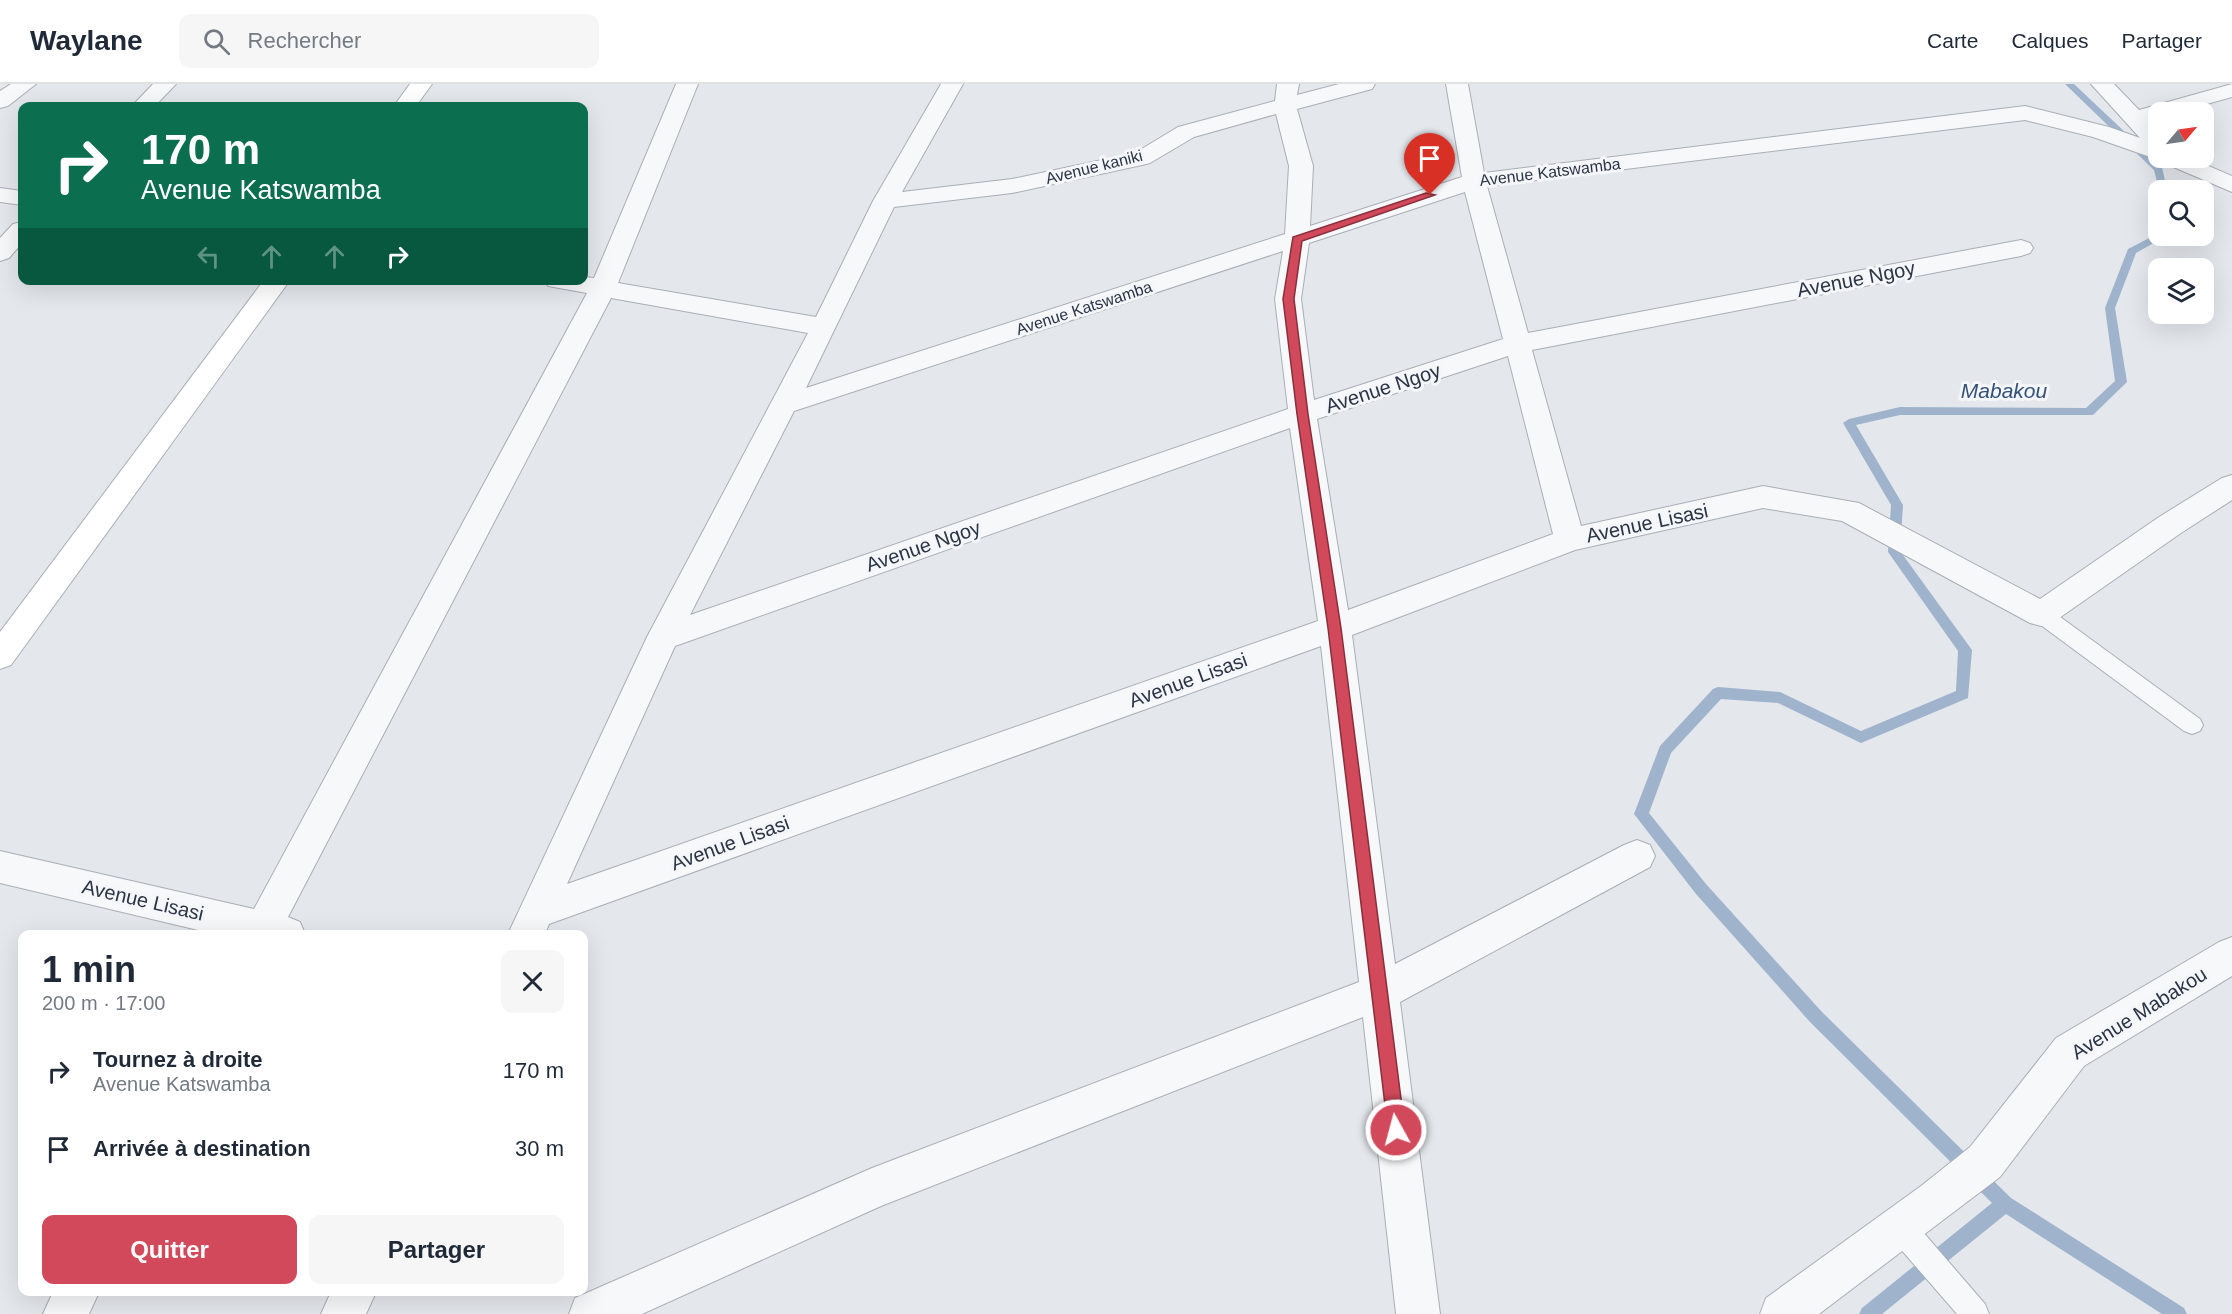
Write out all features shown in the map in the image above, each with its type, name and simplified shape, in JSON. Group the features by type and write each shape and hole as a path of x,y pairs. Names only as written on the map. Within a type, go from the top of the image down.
{"street":[{"path":"147,102 165,84"},
{"path":"408,102 421,84"},
{"path":"271,930 603,288 687,84"},
{"path":"531,923 663,637 824,327 885,201 952,84"},
{"name":"Avenue kaniki","path":"885,201 1012,186 1142,158 1186,132 1287,95 1364,84"},
{"path":"1457,84 1474,181 1570,540"},
{"path":"2102,84 2148,133"},
{"path":"2135,118 2232,90"},
{"path":"1287,95 1300,165 1297,239 1288,299 1302,414 1335,628 1418,1314"},
{"name":"Avenue Katswamba","path":"783,405 1474,181 2025,113 2101,132 2148,148"},
{"path":"2194,168 2232,185"},
{"path":"0,195 18,197"},
{"path":"0,253 18,233"},
{"name":"Avenue Ngoy","path":"663,637 1302,414 1517,344 2021,248"},
{"path":"0,656 274,285"},
{"path":"586,285 824,327"},
{"path":"2041,614 2232,486"},
{"name":"Avenue Lisasi","path":"531,923 1570,540 1763,497 1849,511 2041,614"},
{"path":"591,1314 872,1189 1380,992 1637,856"},
{"name":"Avenue Lisasi","path":"0,867 262,930"},
{"name":"Avenue Mabakou","path":"1782,1314 1908,1236 1936,1201 1985,1162 2070,1052 2232,955"},
{"path":"65,1314 75,1296"},
{"path":"344,1314 352,1296"}],"lane":[{"path":"2041,614 2192,725"},
{"path":"1908,1236 1975,1314"}],"waterway":[{"name":"Mabakou","path":"2069,84 2159,169 2161,180"},
{"path":"2005,1204 1816,1017 1701,889 1641,814 1665,750 1718,693 1780,698 1861,737 1963,694 1965,650 1894,552 1897,505 1849,423 1900,411 2089,412 2121,382 2110,308 2132,251 2148,243"},
{"path":"1868,1314 2005,1204"},
{"path":"2005,1204 2178,1314"}],"route":[{"path":"1396,1130 1335,628 1302,414 1288,299 1297,239 1430,195"}]}
